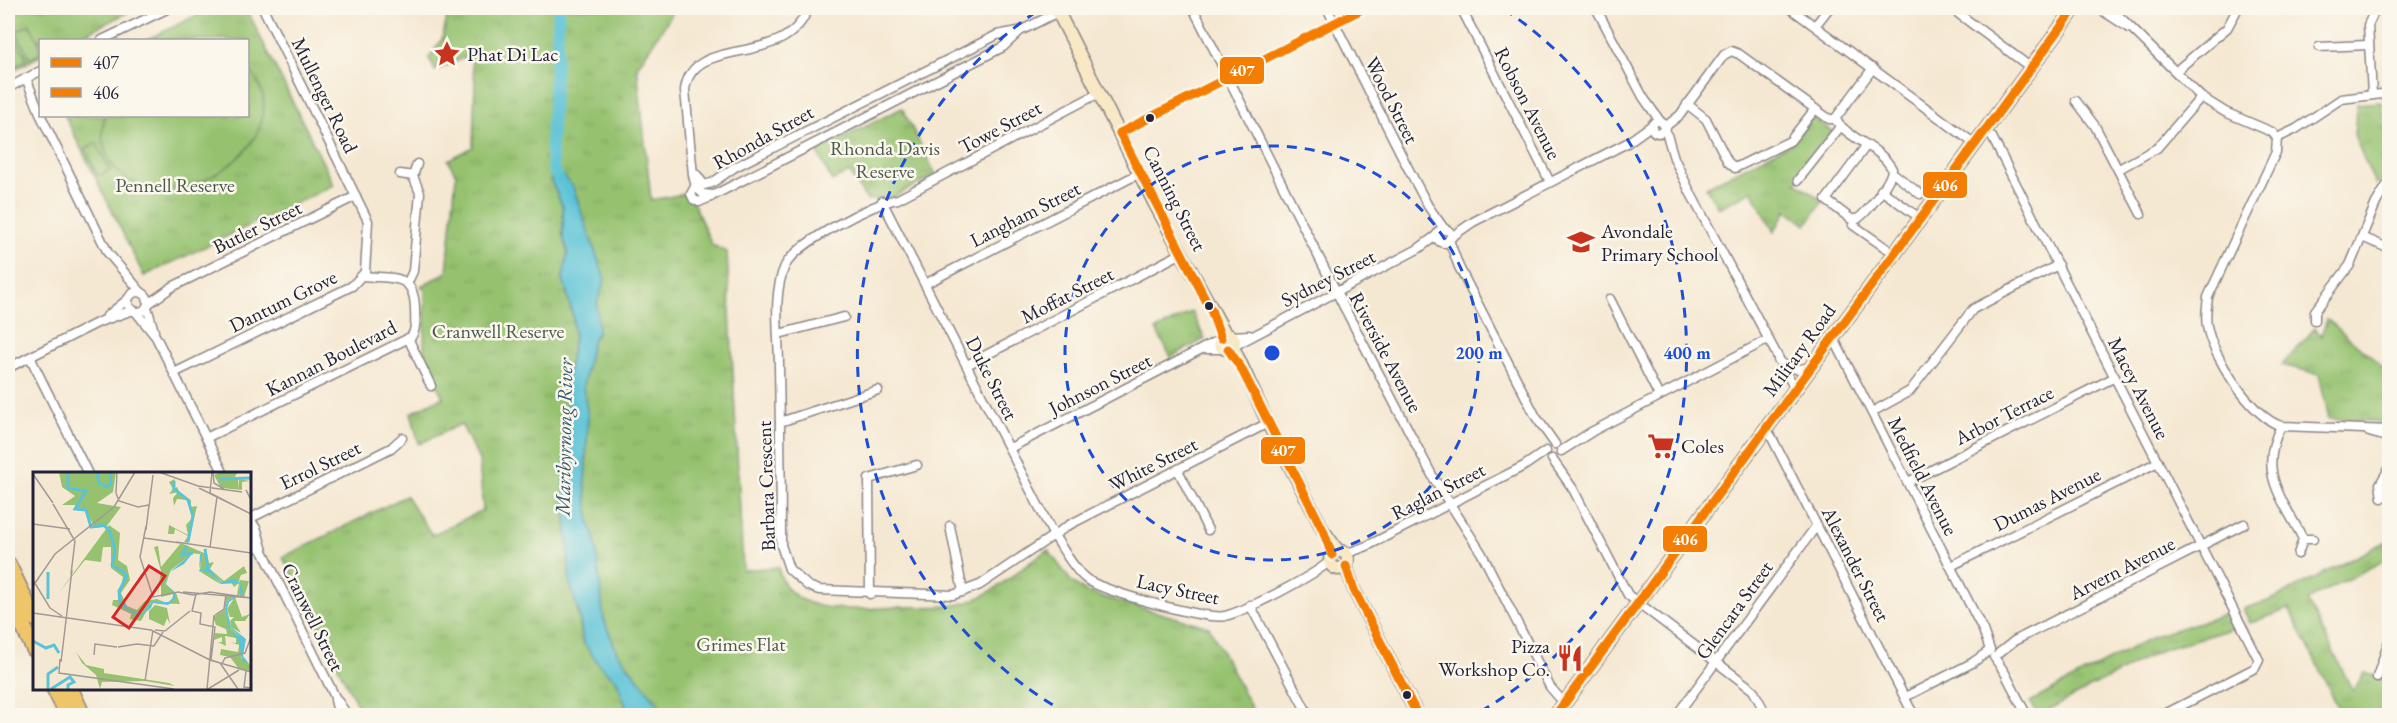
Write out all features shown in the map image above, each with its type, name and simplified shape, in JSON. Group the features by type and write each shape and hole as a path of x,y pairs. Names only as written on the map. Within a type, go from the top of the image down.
{"highway":[{"path":"8,564 33,614"},
{"path":"8,595 33,647"},
{"path":"55,690 68,716"},
{"path":"71,690 83,716"}],"main road":[{"name":"Military Road","path":"1555,716 2075,8"}],"street":[{"path":"104,39 169,8"},
{"name":"Mullenger Road","path":"263,8 356,196"},
{"path":"693,164 685,90 686,79 693,67 719,56 774,43 797,27 808,8"},
{"name":"Riverside Avenue","path":"1193,8 1336,292 1433,477 1482,555 1550,687 1564,703"},
{"name":"Wood Street","path":"1327,8 1626,593 1753,690 1767,716"},
{"path":"1120,133 1364,8"},
{"name":"Robson Avenue","path":"1461,8 1550,182"},
{"path":"1596,8 1659,126 1767,340 1795,389"},
{"path":"1790,8 1975,144"},
{"path":"1815,26 1829,8"},
{"path":"1951,8 2030,67"},
{"path":"2098,8 2135,31"},
{"path":"2111,8 2201,97 2225,112 2272,132 2277,138 2276,152 2208,297 2207,328 2213,344 2240,393 2269,422 2280,426 2390,430"},
{"path":"2176,71 2227,28 2238,8"},
{"path":"2372,94 2368,25 2376,8"},
{"name":"Rhonda Street","path":"693,164 696,185 702,194 714,195 1003,47 1020,31 1057,10"},
{"name":"Canning Street","path":"1057,10 1418,716"},
{"name":"Rhonda Street","path":"693,164 701,183 712,183 735,168 997,35 1020,31"},
{"path":"2319,47 2368,45"},
{"path":"1815,109 1790,141 1735,168 1728,162 1706,119 1687,104 1724,55 1731,51 1739,54 1815,109 1829,120 1838,123 1890,165 1893,173 1920,194"},
{"path":"1798,180 1873,68"},
{"path":"8,88 39,72"},
{"path":"26,78 39,109"},
{"name":"Towe Street","path":"882,201 898,199 1099,93"},
{"path":"2277,138 2304,124 2341,99 2390,93"},
{"path":"2119,169 2157,148 2201,97"},
{"path":"2076,101 2095,126 2141,214"},
{"name":"Sydney Street","path":"1227,342 1252,335 1627,143 1680,115 1687,104"},
{"path":"42,117 102,241 120,270 142,292 148,305 156,337"},
{"name":"Macey Avenue","path":"1985,131 1992,137 2058,265 2259,664 2161,716"},
{"path":"1866,146 1826,200 1851,219 1857,219 1893,173"},
{"path":"363,276 408,282 413,271 420,193 413,176 417,164"},
{"name":"Langham Street","path":"925,284 1140,173"},
{"path":"400,174 413,176"},
{"path":"1881,190 1912,213"},
{"path":"2313,312 2345,274 2386,191"},
{"name":"Dantum Grove","path":"174,373 352,286 363,276 369,228 356,196"},
{"name":"Butler Street","path":"135,311 148,305 172,287 356,196"},
{"name":"Duke Street","path":"882,201 1053,534 1076,568"},
{"name":"Barbara Crescent","path":"882,201 804,246 787,263 779,290 781,545 789,569 803,583 819,590 870,594 945,595 963,592 980,585 1053,534"},
{"path":"1853,225 1886,248"},
{"path":"2362,237 2390,249"},
{"name":"Moffat Street","path":"967,365 1182,253"},
{"path":"1872,412 1910,391 1973,309 2058,265"},
{"path":"120,270 135,311 156,337 223,472"},
{"name":"Kannan Boulevard","path":"206,438 408,338 414,331 415,294 408,282"},
{"name":"Butler Street","path":"129,298 142,292 172,287"},
{"path":"99,322 129,298"},
{"path":"1610,299 1659,396"},
{"path":"8,368 99,322 135,311"},
{"path":"779,334 844,317"},
{"name":"Medfield Avenue","path":"1833,337 2027,716"},
{"path":"408,338 431,386"},
{"name":"Raglan Street","path":"1339,560 1767,340"},
{"name":"Johnson Street","path":"1010,448 1205,349 1227,342"},
{"path":"30,357 87,472"},
{"path":"1776,357 1783,364 1794,368 1803,369 1814,363"},
{"name":"Arbor Terrace","path":"1908,482 2115,377"},
{"path":"780,422 878,390"},
{"name":"White Street","path":"1053,534 1268,423"},
{"path":"2280,426 2270,453 2270,470 2303,539 2298,554"},
{"name":"Alexander Street","path":"1765,430 1771,436 1905,697 1910,714"},
{"path":"2366,430 2390,438"},
{"name":"Errol Street","path":"250,518 391,448 402,438"},
{"name":"Dumas Avenue","path":"1951,566 2158,462"},
{"path":"870,594 869,479 917,465"},
{"path":"2382,498 2380,487 2390,467"},
{"path":"1178,470 1208,530"},
{"path":"2370,490 2380,487"},
{"name":"Cranwell Street","path":"250,521 262,551 334,697 348,716"},
{"name":"Arvern Avenue","path":"1905,697 2244,524"},
{"name":"Glencara Street","path":"1676,716 1817,525"},
{"path":"950,526 963,592"},
{"name":"Cranwell Street","path":"250,535 262,551"},
{"path":"2303,539 2313,538"},
{"name":"Lacy Street","path":"1076,568 1085,578 1107,589 1151,603 1208,615 1226,615 1339,560"},
{"path":"1250,605 1309,716"},
{"path":"2377,677 2390,638"},
{"name":"Cranwell Street","path":"334,697 339,716"}],"green space":[{"path":"8,8 127,8 129,12 74,39 39,39 39,57 8,73"},
{"name":"Pennell Reserve","path":"212,8 246,8 334,185 144,276 65,117 249,117 249,39 148,39"},
{"path":"449,8 676,8 637,67 651,200 689,193 712,245 727,252 743,570 778,567 785,584 796,596 811,604 829,608 946,606 963,604 981,597 1048,550 1071,581 1086,592 1209,627 1255,715 667,715 617,652 604,620 581,520 584,273 552,170 551,181 563,207 563,236 568,252 563,278 573,317 574,337 566,382 568,424 564,478 570,584 575,594 583,642 617,681 629,715 362,715 283,557 406,496 432,535 483,510 479,460 461,424 419,444 411,413 443,397 424,359 425,290 421,286 447,272 456,175 448,160 473,147 475,81 470,55 435,71 429,58 442,39"},
{"path":"30,25 39,43 39,54 30,59 16,31"},
{"path":"13,33 27,60 13,67 8,56 8,36"},
{"path":"249,70 263,96 261,123 247,148 225,168 196,183 166,189 138,184 114,167 103,143 105,117 249,117"},
{"path":"2382,102 2387,140 2385,179 2375,185 2354,135 2357,104"},
{"name":"Rhonda Davis Reserve","path":"902,108 936,175 893,197 867,200 849,172 832,181 817,151"},
{"path":"1812,117 1833,132 1796,182 1823,201 1806,225 1787,210 1774,232 1752,191 1718,208 1706,187 1792,143"},
{"path":"96,143 110,170 98,176 85,149"},
{"path":"1192,312 1205,339 1171,357 1156,330"},
{"path":"2327,319 2389,372 2389,425 2374,421 2329,419 2319,374 2282,365 2315,328 2321,336"},
{"path":"2389,540 2389,558 2307,600 2353,691 2364,673 2386,680 2389,668 2389,715 2330,715 2338,707 2289,609 2250,623 2243,609 2271,600"},
{"path":"2227,614 2234,628 2161,650 2039,715 2030,702 2154,636"}],"water":[{"path":"553,169 565,177 573,187 605,280 597,302 598,332 592,341 583,387 588,416 585,485 590,524 595,539 604,620 617,652 667,715 629,715 617,681 599,665 583,642 579,613 570,584 564,478 568,424 566,382 574,337 573,317 563,278 568,252 563,236 563,207 551,181"}],"waterway":[{"name":"Maribyrnong River","path":"559,8 551,144 553,169 561,184"}],"transit line":[{"name":"407","path":"1120,133 1364,8"},
{"name":"406","path":"1555,716 2075,8"},
{"name":"407","path":"1120,133 1211,310 1221,338"},
{"name":"407","path":"1228,349 1241,368 1323,530 1332,555"},
{"name":"407","path":"1346,566 1354,590 1418,716"}],"place":[{"name":"Phat Di Lac","path":"447,54"},
{"name":"Avondale Primary School","path":"1581,242"},
{"name":"Coles","path":"1661,446"},
{"name":"Pizza Workshop Co.","path":"1570,658"}],"park label":[{"name":"Cranwell Reserve","path":"498,331"},
{"name":"Grimes Flat","path":"741,644"}]}
